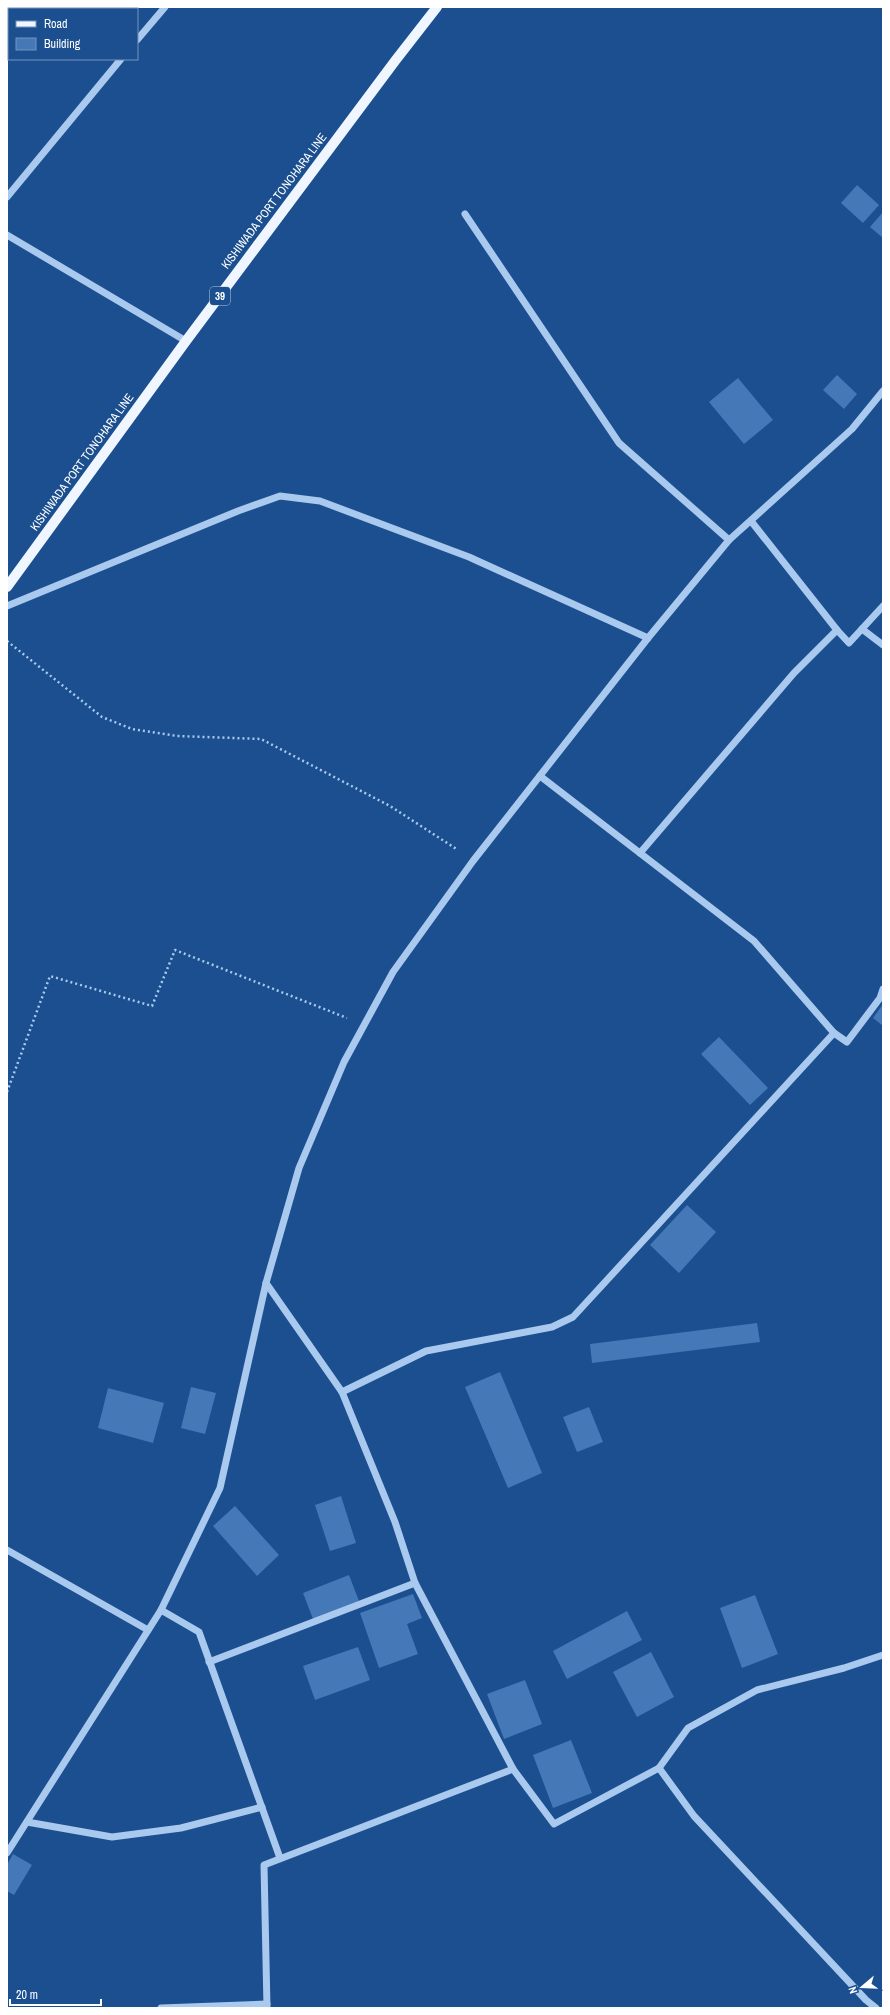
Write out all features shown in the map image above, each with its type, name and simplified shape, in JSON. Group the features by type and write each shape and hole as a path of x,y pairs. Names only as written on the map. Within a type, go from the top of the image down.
{"main road":[{"name":"KISHIWADA PORT TONOHARA LINE","path":"7,587 186,341 395,61 438,7"}],"street":[{"path":"138,39 165,7"},
{"path":"7,197 121,60"},
{"path":"465,214 619,444 729,540"},
{"path":"7,235 186,341"},
{"path":"7,1853 161,1610 220,1488 266,1284 299,1168 344,1062 393,972 473,861 648,638 729,540 852,429 883,391"},
{"path":"7,606 280,496 320,501 469,557 648,638"},
{"path":"751,520 837,630 849,643 883,606"},
{"path":"862,629 883,645"},
{"path":"640,853 794,673 837,630"},
{"path":"540,776 754,941 834,1033 847,1042 880,998 883,989"},
{"path":"342,1392 426,1351 552,1327 572,1317 834,1033"},
{"path":"266,1284 342,1392 395,1522 415,1583 514,1770 554,1824 659,1768 688,1728 757,1690 844,1668 883,1655"},
{"path":"7,1550 148,1630"},
{"path":"209,1662 415,1583"},
{"path":"161,1610 199,1632 280,1858"},
{"path":"659,1768 694,1816 866,2000 876,2008"},
{"path":"161,2008 267,2006 264,1864 514,1770"},
{"path":"27,1822 112,1837 181,1828 262,1807"}],"path":[{"path":"7,641 102,717 132,729 177,736 262,740 390,806 473,861"},
{"path":"7,1092 50,976 152,1006 174,950 364,1024"}],"building":[{"path":"857,185 879,205 863,223 841,203"},
{"path":"883,212 883,238 870,227"},
{"path":"837,375 857,394 844,409 823,390"},
{"path":"738,378 773,420 744,444 709,402"},
{"path":"883,1004 883,1026 873,1018"},
{"path":"719,1037 768,1088 750,1105 701,1054"},
{"path":"687,1205 716,1232 679,1273 650,1245"},
{"path":"757,1323 760,1342 592,1363 590,1344"},
{"path":"500,1372 542,1473 508,1488 465,1387"},
{"path":"191,1387 216,1393 205,1434 181,1428"},
{"path":"108,1388 164,1403 153,1443 98,1428"},
{"path":"589,1407 603,1442 577,1452 563,1417"},
{"path":"341,1496 356,1543 330,1551 315,1505"},
{"path":"235,1506 279,1555 257,1576 213,1526"},
{"path":"349,1575 359,1601 313,1619 303,1593"},
{"path":"413,1594 422,1618 407,1624 418,1654 379,1668 360,1613"},
{"path":"755,1595 778,1654 742,1668 720,1608"},
{"path":"627,1611 642,1640 567,1679 553,1651"},
{"path":"358,1647 370,1680 315,1700 303,1666"},
{"path":"651,1652 674,1697 637,1717 613,1672"},
{"path":"525,1680 542,1724 504,1739 487,1694"},
{"path":"571,1740 592,1793 553,1808 533,1755"},
{"path":"13,1854 32,1865 14,1895 7,1891 7,1865"}]}
